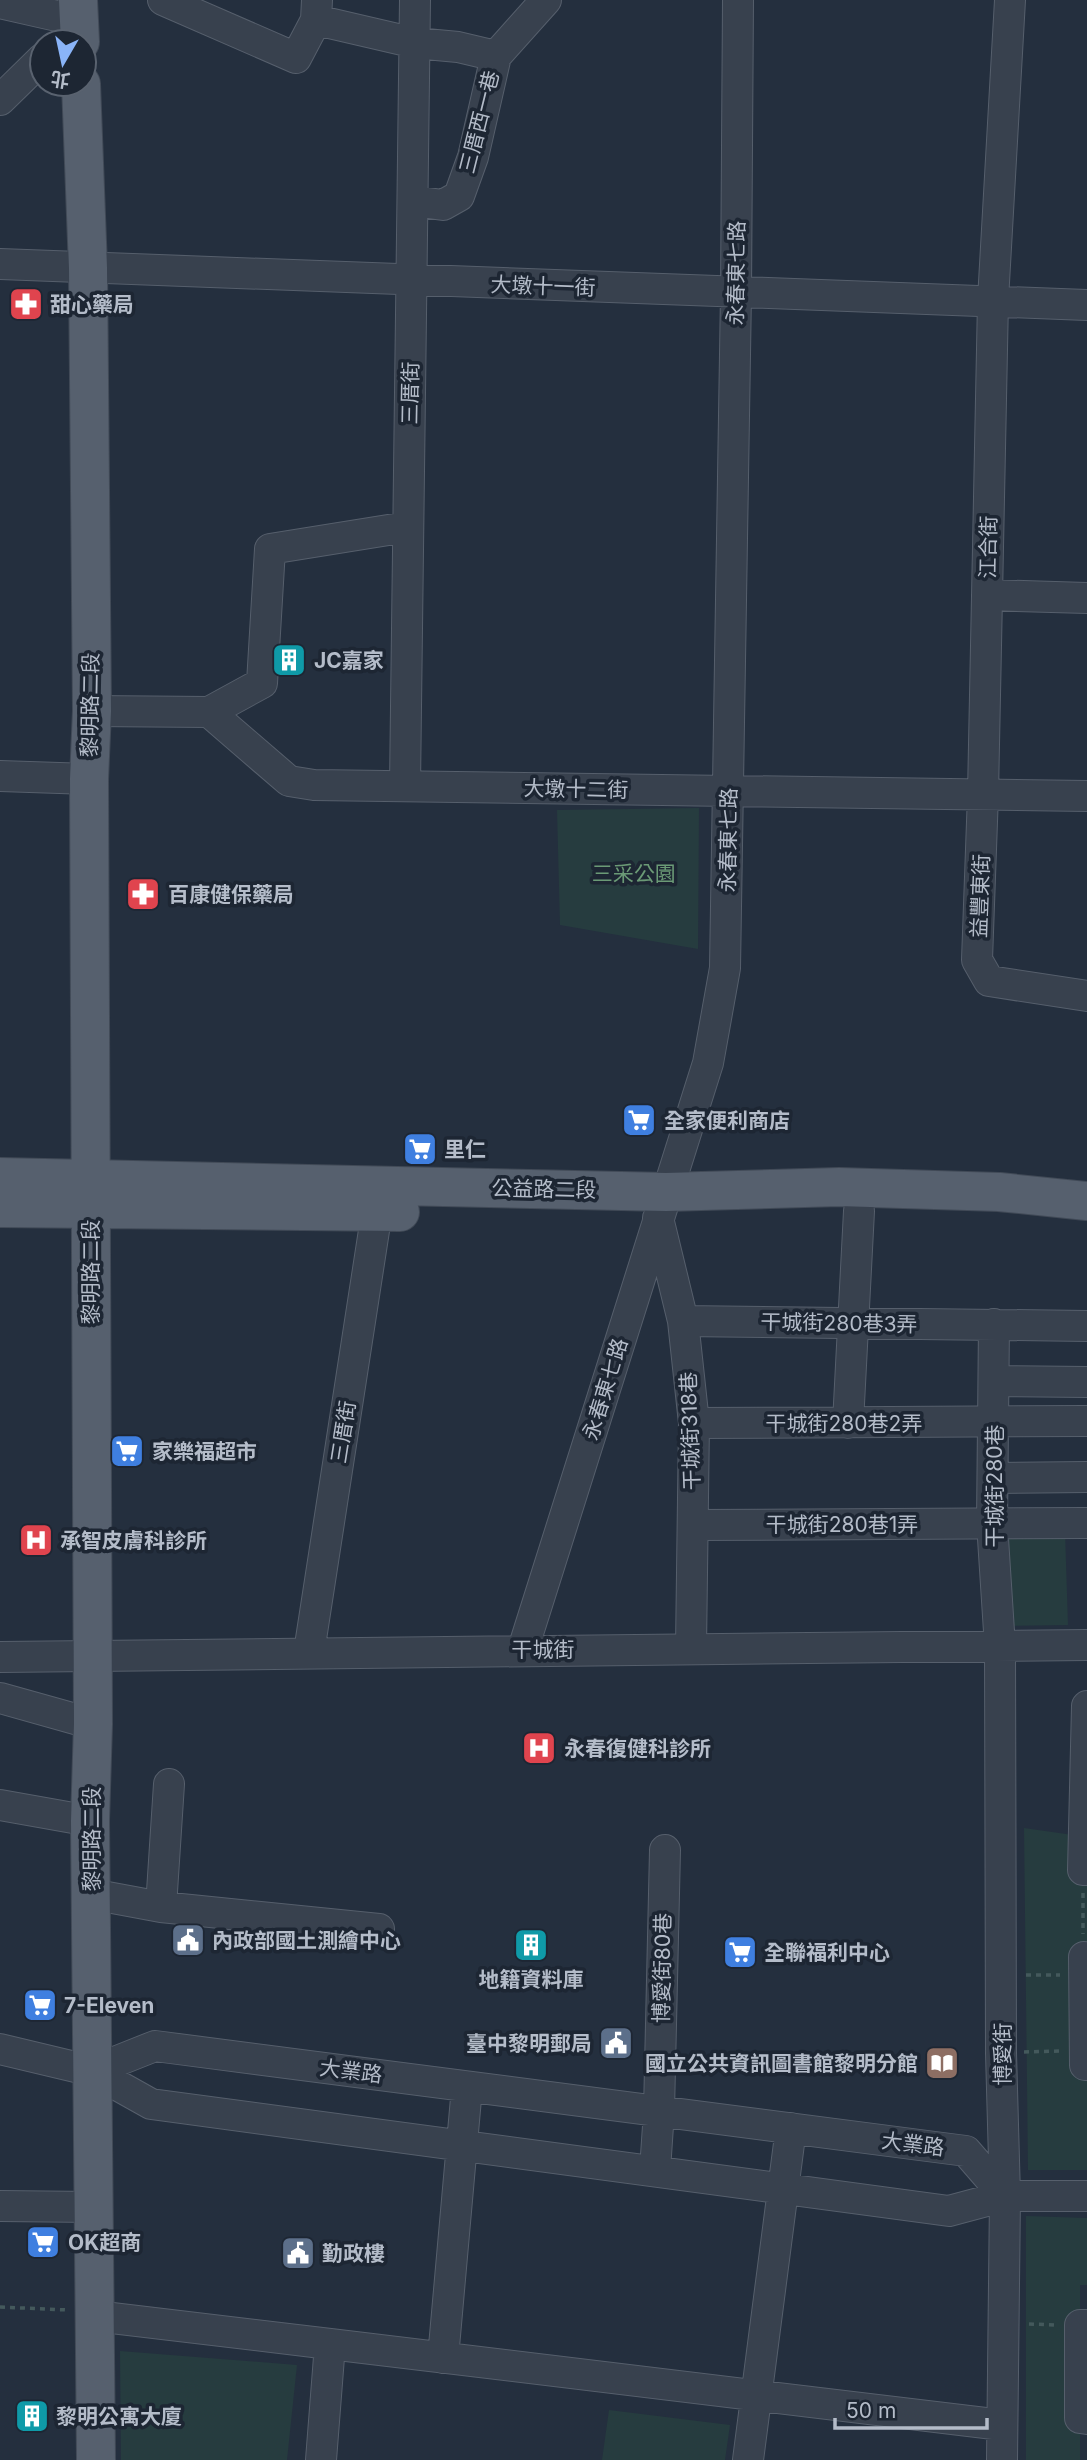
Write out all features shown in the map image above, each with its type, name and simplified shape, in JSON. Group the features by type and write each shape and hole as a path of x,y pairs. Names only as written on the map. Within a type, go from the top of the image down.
{"main road":[{"name":"黎明路二段","path":"82,98 88,268 92,711 89,779 93,1724 90,1821 96,2460"},
{"name":"公益路二段","path":"0,1177 90,1193 377,1211 662,1204 839,1187 999,1192 1087,1201"},
{"name":"公益路二段","path":"0,1208 90,1193 662,1204 1000,1216 1087,1225"}],"street":[{"path":"163,0 296,58 317,10"},
{"name":"三厝街","path":"405,786 415,0"},
{"path":"496,56 546,0"},
{"name":"永春東七路","path":"523,1650 708,1063 725,968 738,0"},
{"name":"江合街","path":"983,794 993,300 1010,0"},
{"path":"0,3 74,26"},
{"name":"三厝西一巷","path":"317,10 415,43 457,47 496,56 473,157 459,196 443,205 413,201"},
{"path":"0,100 28,73"},
{"name":"大墩十一街","path":"0,264 1087,305"},
{"path":"92,711 209,712 262,683 270,549 407,527"},
{"path":"987,595 1087,598"},
{"name":"大墩十二街","path":"209,712 289,781 314,785 1087,796"},
{"path":"0,776 89,779"},
{"name":"益豐東街","path":"983,794 977,960 989,981 1087,996"},
{"name":"干城街318巷","path":"662,1204 683,1321 694,1423 691,1648"},
{"name":"三厝街","path":"309,1652 377,1211"},
{"path":"848,1423 859,1211"},
{"name":"干城街280巷3弄","path":"683,1321 1087,1325"},
{"name":"干城街280巷","path":"994,1324 992,1523 1000,1647"},
{"path":"994,1381 1087,1382"},
{"name":"干城街280巷2弄","path":"694,1423 1087,1422"},
{"path":"993,1478 1087,1477"},
{"name":"干城街280巷1弄","path":"693,1525 1087,1523"},
{"name":"干城街","path":"0,1657 1087,1645"},
{"name":"博愛街","path":"1000,1647 1004,2196 1002,2460"},
{"path":"0,1698 93,1724"},
{"path":"1085,1870 1087,1706"},
{"path":"161,1907 169,1784"},
{"path":"0,1805 90,1821"},
{"name":"博愛街80巷","path":"655,2170 659,2111 665,1850"},
{"path":"91,1895 161,1907 379,1928"},
{"path":"1084,1968 1086,2057"},
{"name":"大業路","path":"92,2071 155,2046 966,2151 1004,2196"},
{"path":"0,2049 92,2071 151,2104 949,2211 1004,2196 1087,2196"},
{"path":"443,2358 467,2087"},
{"path":"748,2460 791,2128"},
{"path":"0,2206 93,2207"},
{"path":"95,2316 1002,2425"},
{"path":"1083,2325 1084,2418"},
{"path":"321,2460 330,2344"}],"path":[{"path":"1001,1976 1084,1968 1085,1870"},
{"path":"1001,2053 1086,2057"},
{"path":"0,2307 64,2309 95,2316"},
{"path":"1002,2324 1083,2325"}],"green space":[{"name":"三采公園","path":"699,808 698,949 560,925 557,810"},
{"path":"1065,1531 1068,1625 1004,1626 998,1533"},
{"path":"1024,1828 1087,1837 1087,2170 1028,2170"},
{"path":"1026,2216 1087,2218 1087,2285 1080,2285 1080,2460 1026,2460"},
{"path":"120,2351 297,2365 287,2460 121,2460"},
{"path":"609,2410 730,2425 725,2460 602,2460"}],"place":[{"name":"甜心藥局","path":"26,304"},
{"name":"JC嘉家","path":"289,660"},
{"name":"百康健保藥局","path":"143,894"},
{"name":"全家便利商店","path":"639,1120"},
{"name":"里仁","path":"420,1149"},
{"name":"家樂福超市","path":"127,1451"},
{"name":"承智皮膚科診所","path":"36,1540"},
{"name":"永春復健科診所","path":"539,1748"},
{"name":"內政部國土測繪中心","path":"188,1940"},
{"name":"地籍資料庫","path":"531,1945"},
{"name":"全聯福利中心","path":"740,1952"},
{"name":"7-Eleven","path":"40,2005"},
{"name":"臺中黎明郵局","path":"616,2043"},
{"name":"國立公共資訊圖書館黎明分館","path":"942,2063"},
{"name":"OK超商","path":"43,2242"},
{"name":"勤政樓","path":"298,2253"},
{"name":"黎明公寓大廈","path":"32,2416"}]}
